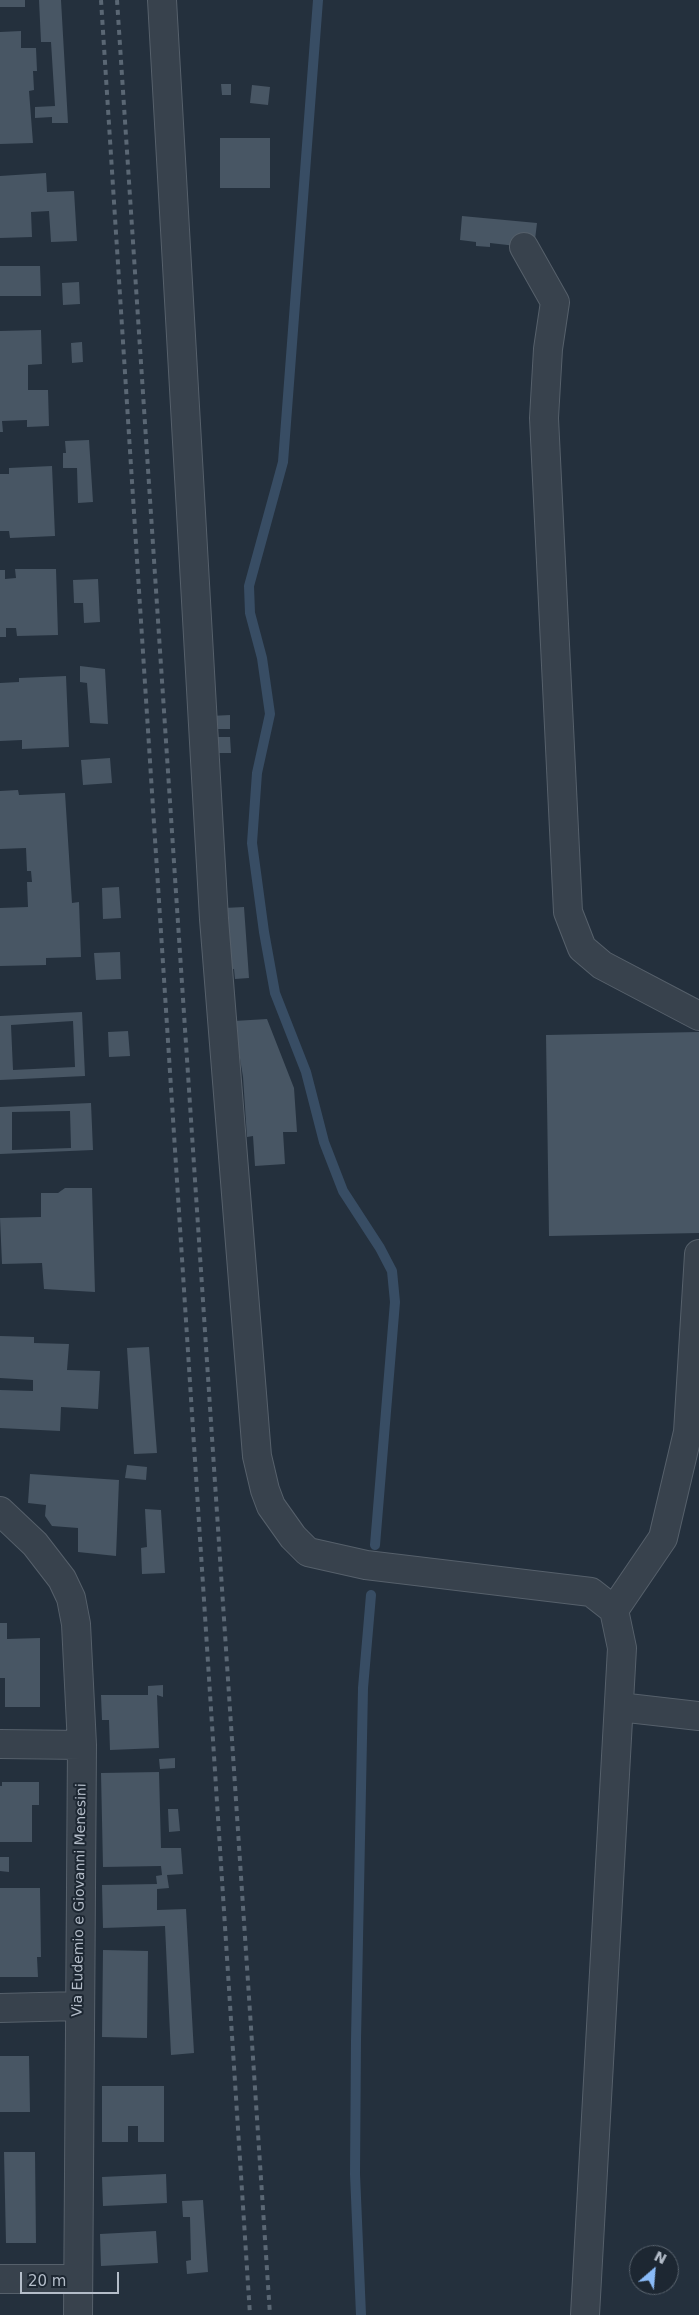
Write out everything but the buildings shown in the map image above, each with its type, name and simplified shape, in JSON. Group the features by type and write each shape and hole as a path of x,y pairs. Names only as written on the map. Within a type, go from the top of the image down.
{"street":[{"path":"162,0 214,919 257,1456 265,1490 279,1519 308,1552 366,1565 591,1592 614,1610 622,1648 586,2315"},
{"path":"524,246 555,302 548,349 544,418 568,912 582,948 602,965 699,1016"},
{"path":"614,1610 663,1538 694,1432 699,1254"},
{"name":"Via Eudemio e Giovanni Menesini","path":"0,1511 34,1544 62,1579 71,1598 76,1624 82,1745 78,2315"},
{"path":"619,1707 699,1716"},
{"path":"0,1744 82,1745"},
{"path":"0,2008 79,2006"},
{"path":"0,2278 78,2279"}],"waterway":[{"path":"318,0 283,462 249,586 250,613 262,658 270,714 257,773 252,843 264,932 275,993 306,1072 324,1142 343,1191 380,1248 392,1271 395,1302 375,1545"},
{"path":"361,2315 355,2174 356,2040 363,1688 371,1595"}],"railway":[{"path":"101,0 250,2315"},
{"path":"117,0 270,2315"}]}
